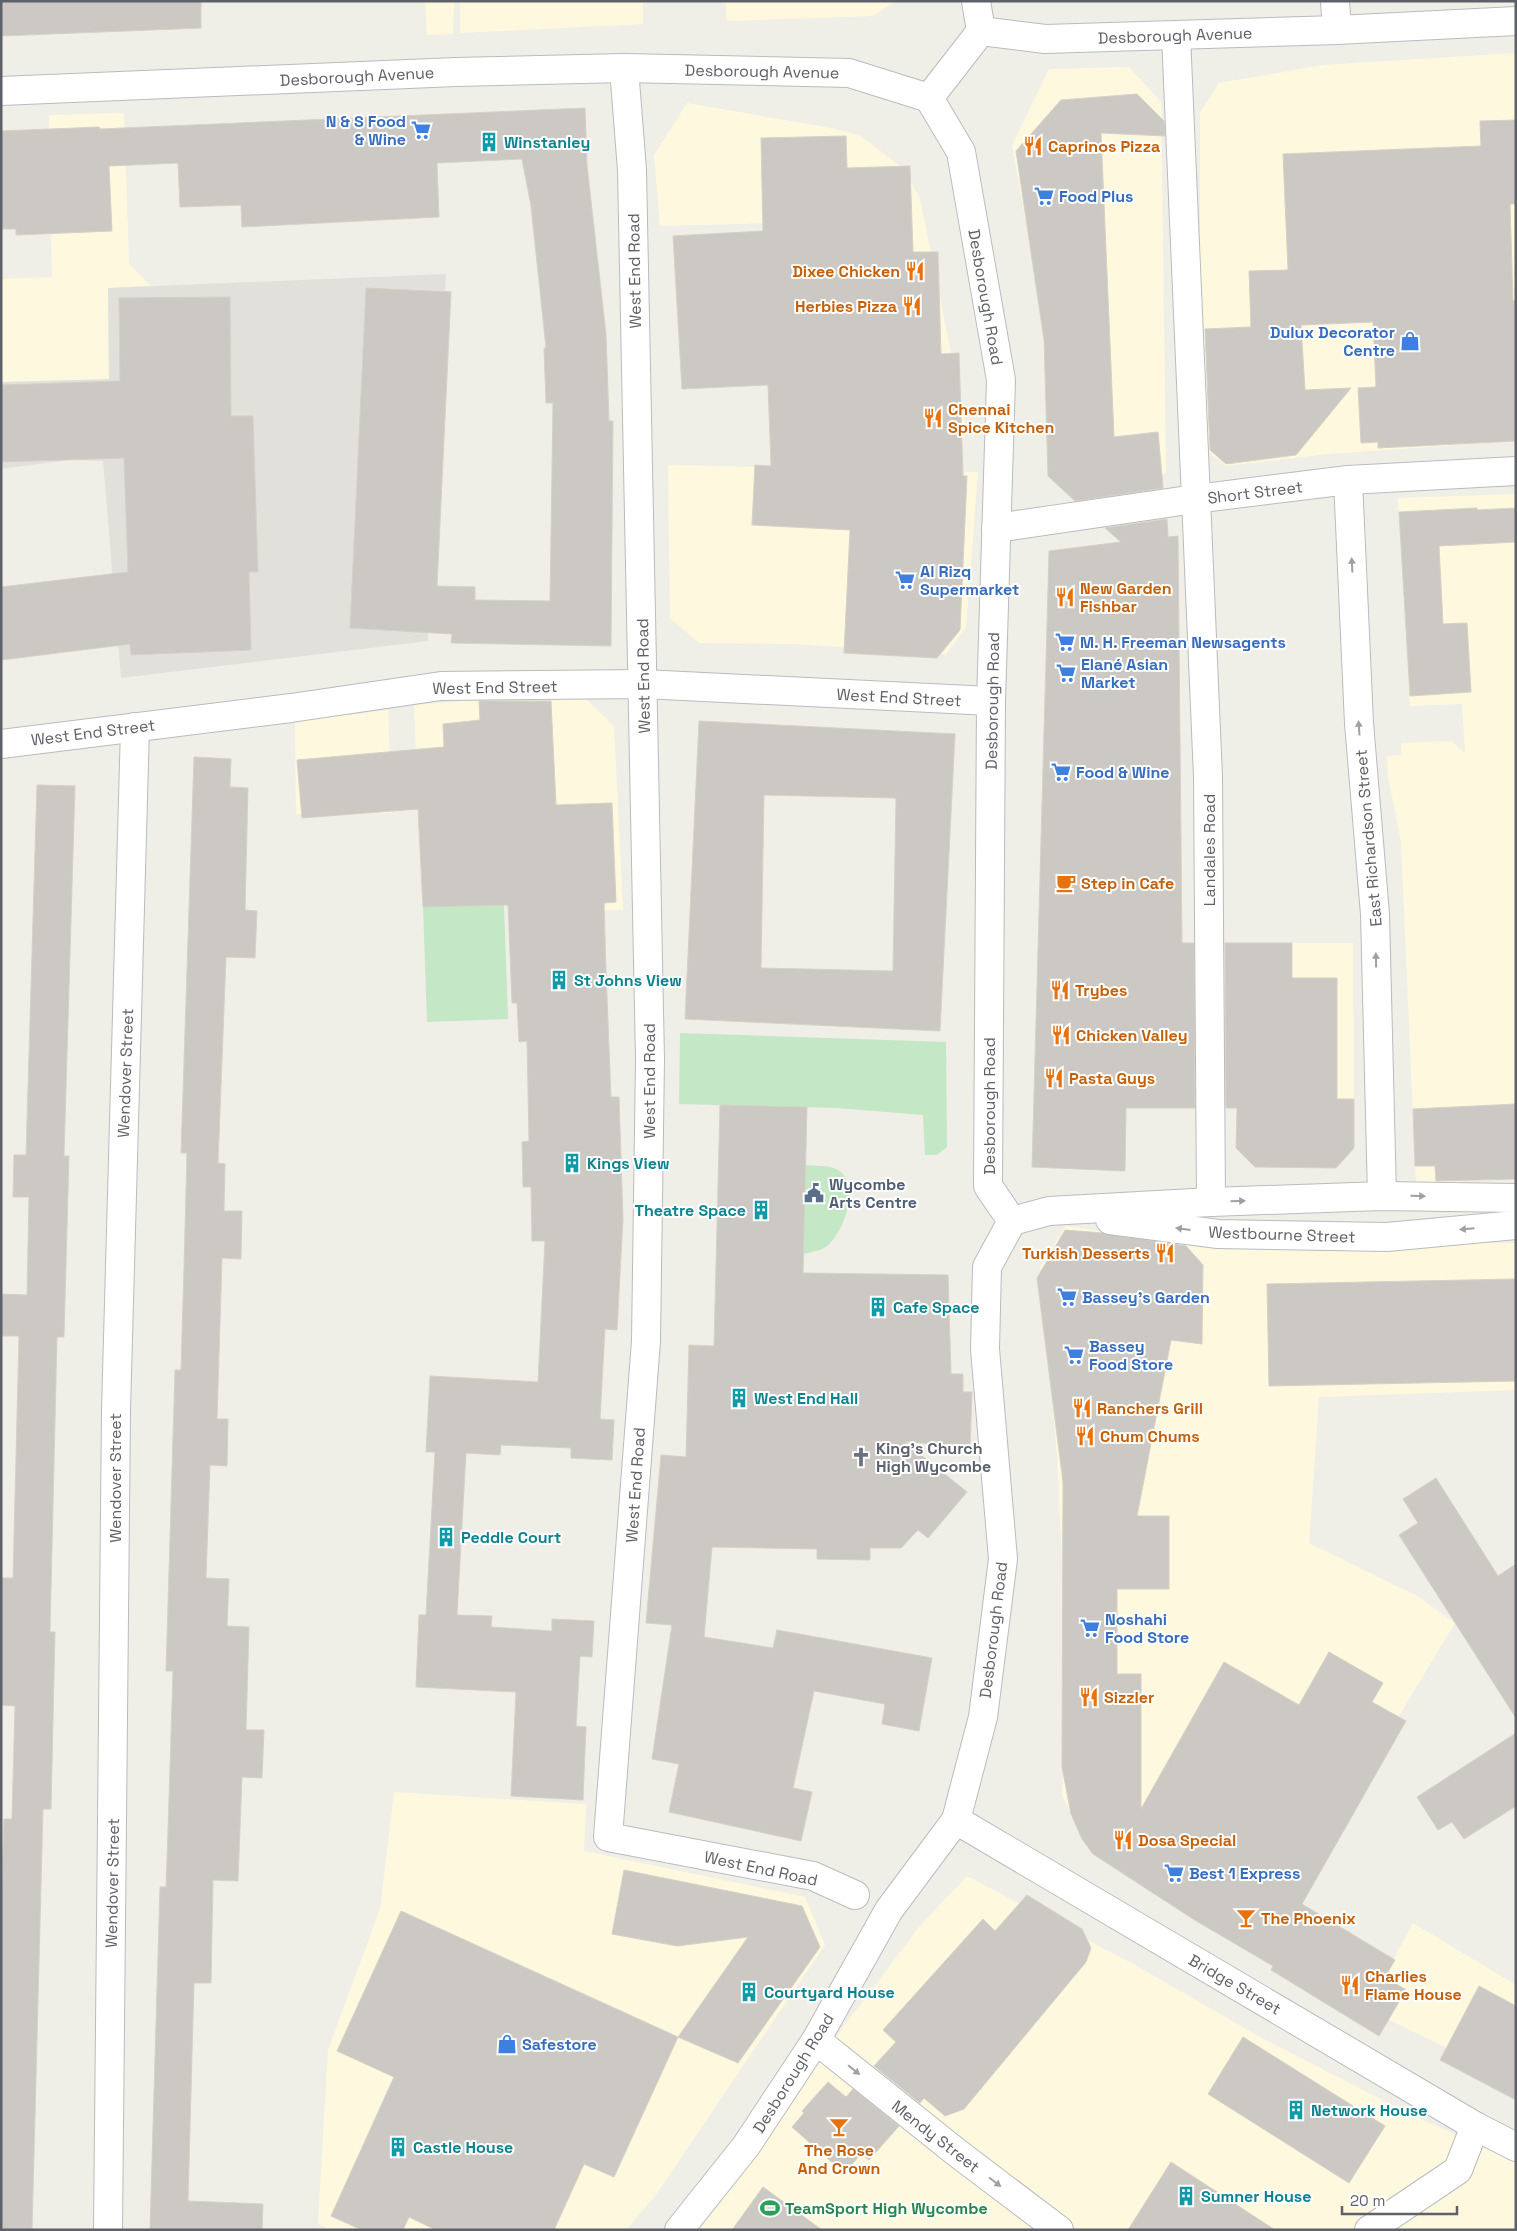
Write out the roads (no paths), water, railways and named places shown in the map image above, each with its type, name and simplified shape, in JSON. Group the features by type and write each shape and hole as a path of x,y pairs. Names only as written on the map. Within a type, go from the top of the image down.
{"street":[{"path":"929,98 981,31 976,1"},
{"path":"1335,1 1337,30"},
{"name":"Desborough Avenue","path":"981,31 1045,39 1337,30 1516,21"},
{"name":"Landales Road","path":"1176,35 1208,778 1211,1202"},
{"name":"Desborough Avenue","path":"1,91 456,72 624,68 849,74 929,98"},
{"name":"West End Road","path":"624,68 632,170 650,1066 646,1341 608,1837 813,1876 855,1894"},
{"name":"Desborough Road","path":"679,2230 746,2146 816,2040 889,1910 956,1820 983,1717 1003,1559 985,1349 987,1267 1012,1222 988,1186 991,701 1001,380 961,152 929,98"},
{"name":"Short Street","path":"996,528 1348,480 1516,471"},
{"name":"East Richardson Street","path":"1348,480 1359,724 1376,914 1382,1196"},
{"name":"West End Street","path":"1,744 292,708 441,686 643,684 991,701"},
{"name":"Wendover Street","path":"108,2230 116,1410 135,727"},
{"name":"Westbourne Street","path":"1012,1222 1049,1211 1211,1202 1382,1196 1516,1198"},
{"name":"Westbourne Street","path":"1049,1211 1218,1234 1387,1237 1516,1225"},
{"name":"Bridge Street","path":"956,1820 1475,2126 1516,2147"},
{"name":"Mendy Street","path":"816,2040 956,2152 1059,2230"},
{"path":"1368,2230 1458,2170 1475,2126"}],"place":[{"name":"N & S Food & Wine","path":"421,130"},
{"name":"Winstanley","path":"489,142"},
{"name":"Caprinos Pizza","path":"1033,146"},
{"name":"Food Plus","path":"1044,196"},
{"name":"Dixee Chicken","path":"915,271"},
{"name":"Herbies Pizza","path":"912,306"},
{"name":"Dulux Decorator Centre","path":"1410,341"},
{"name":"Chennai Spice Kitchen","path":"933,418"},
{"name":"Al Rizq Supermarket","path":"905,580"},
{"name":"New Garden Fishbar","path":"1065,597"},
{"name":"M. H. Freeman Newsagents","path":"1065,642"},
{"name":"Elané Asian Market","path":"1066,673"},
{"name":"Food & Wine","path":"1061,772"},
{"name":"Step in Cafe","path":"1066,883"},
{"name":"St Johns View","path":"559,980"},
{"name":"Trybes","path":"1060,990"},
{"name":"Chicken Valley","path":"1061,1035"},
{"name":"Pasta Guys","path":"1054,1078"},
{"name":"Kings View","path":"572,1163"},
{"name":"Wycombe Arts Centre","path":"814,1193"},
{"name":"Theatre Space","path":"761,1210"},
{"name":"Turkish Desserts","path":"1165,1253"},
{"name":"Bassey's Garden","path":"1067,1297"},
{"name":"Cafe Space","path":"878,1307"},
{"name":"Bassey Food Store","path":"1074,1355"},
{"name":"West End Hall","path":"739,1398"},
{"name":"Ranchers Grill","path":"1082,1408"},
{"name":"Chum Chums","path":"1085,1436"},
{"name":"King's Church High Wycombe","path":"861,1457"},
{"name":"Peddle Court","path":"446,1537"},
{"name":"Noshahi Food Store","path":"1090,1628"},
{"name":"Sizzler","path":"1089,1697"},
{"name":"Dosa Special","path":"1123,1840"},
{"name":"Best 1 Express","path":"1174,1873"},
{"name":"The Phoenix","path":"1246,1918"},
{"name":"Charlies Flame House","path":"1350,1985"},
{"name":"Courtyard House","path":"749,1992"},
{"name":"Safestore","path":"507,2044"},
{"name":"Network House","path":"1296,2110"},
{"name":"The Rose And Crown","path":"839,2127"},
{"name":"Castle House","path":"398,2147"},
{"name":"Sumner House","path":"1186,2196"},
{"name":"TeamSport High Wycombe","path":"770,2208"}]}
